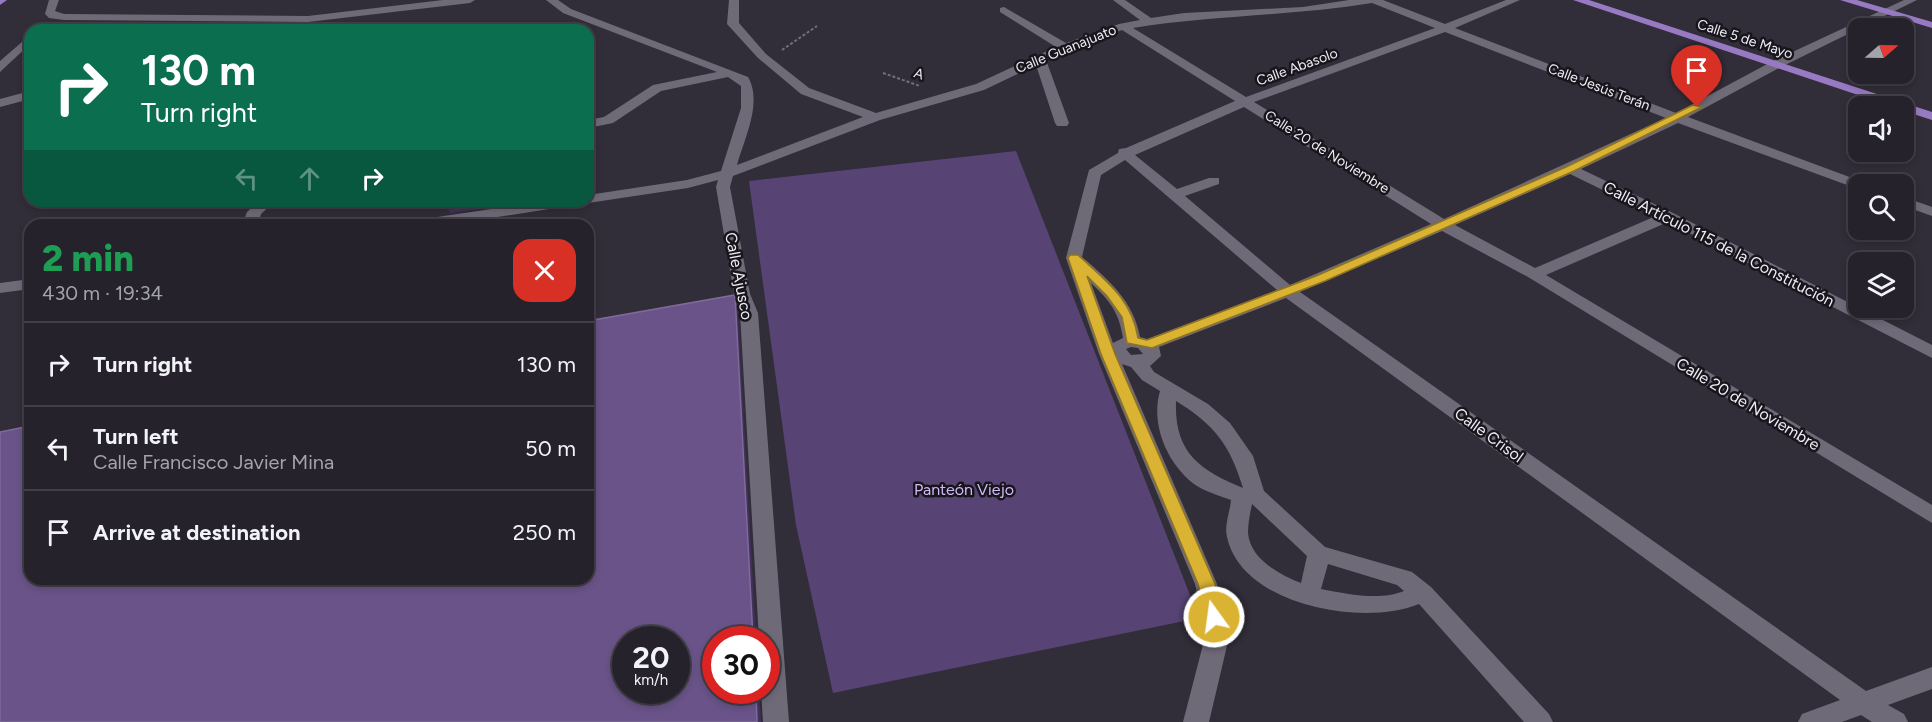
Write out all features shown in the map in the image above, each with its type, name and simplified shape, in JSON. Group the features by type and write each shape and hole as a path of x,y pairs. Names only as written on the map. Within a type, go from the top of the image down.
{"main road":[{"name":"Calle 5 de Mayo","path":"1578,0 1869,96"},
{"path":"1845,0 1932,25"},
{"name":"Calle 5 de Mayo","path":"1914,110 1932,116"}],"street":[{"path":"54,0 49,12 50,19 308,19"},
{"path":"276,24 470,0"},
{"name":"Calle Ajusco","path":"551,0 567,11 730,73 744,80 747,86 747,108 723,187 742,294 749,313 776,722"},
{"path":"734,0 733,24 767,60 805,91 875,117"},
{"path":"1118,0 1147,20"},
{"name":"Calle Guanajuato","path":"594,198 688,184 729,173 875,117 980,87 1065,47 1123,26 1147,20 1220,13 1304,10 1373,0"},
{"name":"Calle Jesús Terán","path":"1373,0 1677,118 1848,181"},
{"name":"Calle Abasolo","path":"1074,258 1094,173 1124,152 1247,101 1449,28 1515,0"},
{"path":"1139,349 1288,291 1570,169 1677,118 1775,65 1912,0"},
{"path":"1004,10 1065,47"},
{"name":"Calle 20 de Noviembre","path":"1123,26 1247,101 1441,224 1534,274 1932,515"},
{"path":"0,68 24,44"},
{"path":"1040,60 1062,123"},
{"path":"594,123 608,120 657,88 730,73"},
{"path":"0,103 24,97"},
{"name":"Calle Crisol","path":"1124,152 1288,291 1864,704 1895,722"},
{"name":"Calle Artículo 115 de la Constitución","path":"1570,169 1668,216 1932,352"},
{"path":"1175,195 1214,181"},
{"path":"1925,210 1932,195"},
{"path":"252,219 254,212 260,207"},
{"path":"456,219 535,207"},
{"path":"1534,274 1668,216"},
{"path":"1074,258 1112,293 1128,317 1148,376 1201,408 1224,428 1243,456 1249,496 1237,537 1248,558 1268,578 1307,597 1390,604 1423,593"},
{"path":"1074,258 1108,354 1206,584 1218,633 1196,722"},
{"path":"2,283 24,284"},
{"path":"1170,389 1164,403 1167,424 1188,467 1207,482 1249,496 1318,553 1404,578 1423,593 1540,722"},
{"path":"1307,597 1315,577 1318,553"},
{"path":"1811,722 1932,678"}],"path":[{"path":"767,60 817,26"},
{"name":"A","path":"883,73 949,95"}],"green space":[{"name":"Panteón Viejo","path":"1016,151 1199,618 833,693 796,525 749,181"}],"building":[{"path":"735,295 752,626 702,626 702,704 756,704 757,722 0,722 0,432 24,427 24,585 594,585 594,320"}],"route":[{"path":"1214,617 1206,584 1108,354 1074,258 1112,293 1128,317 1132,340 1147,345 1320,279 1570,169 1697,107"}]}
